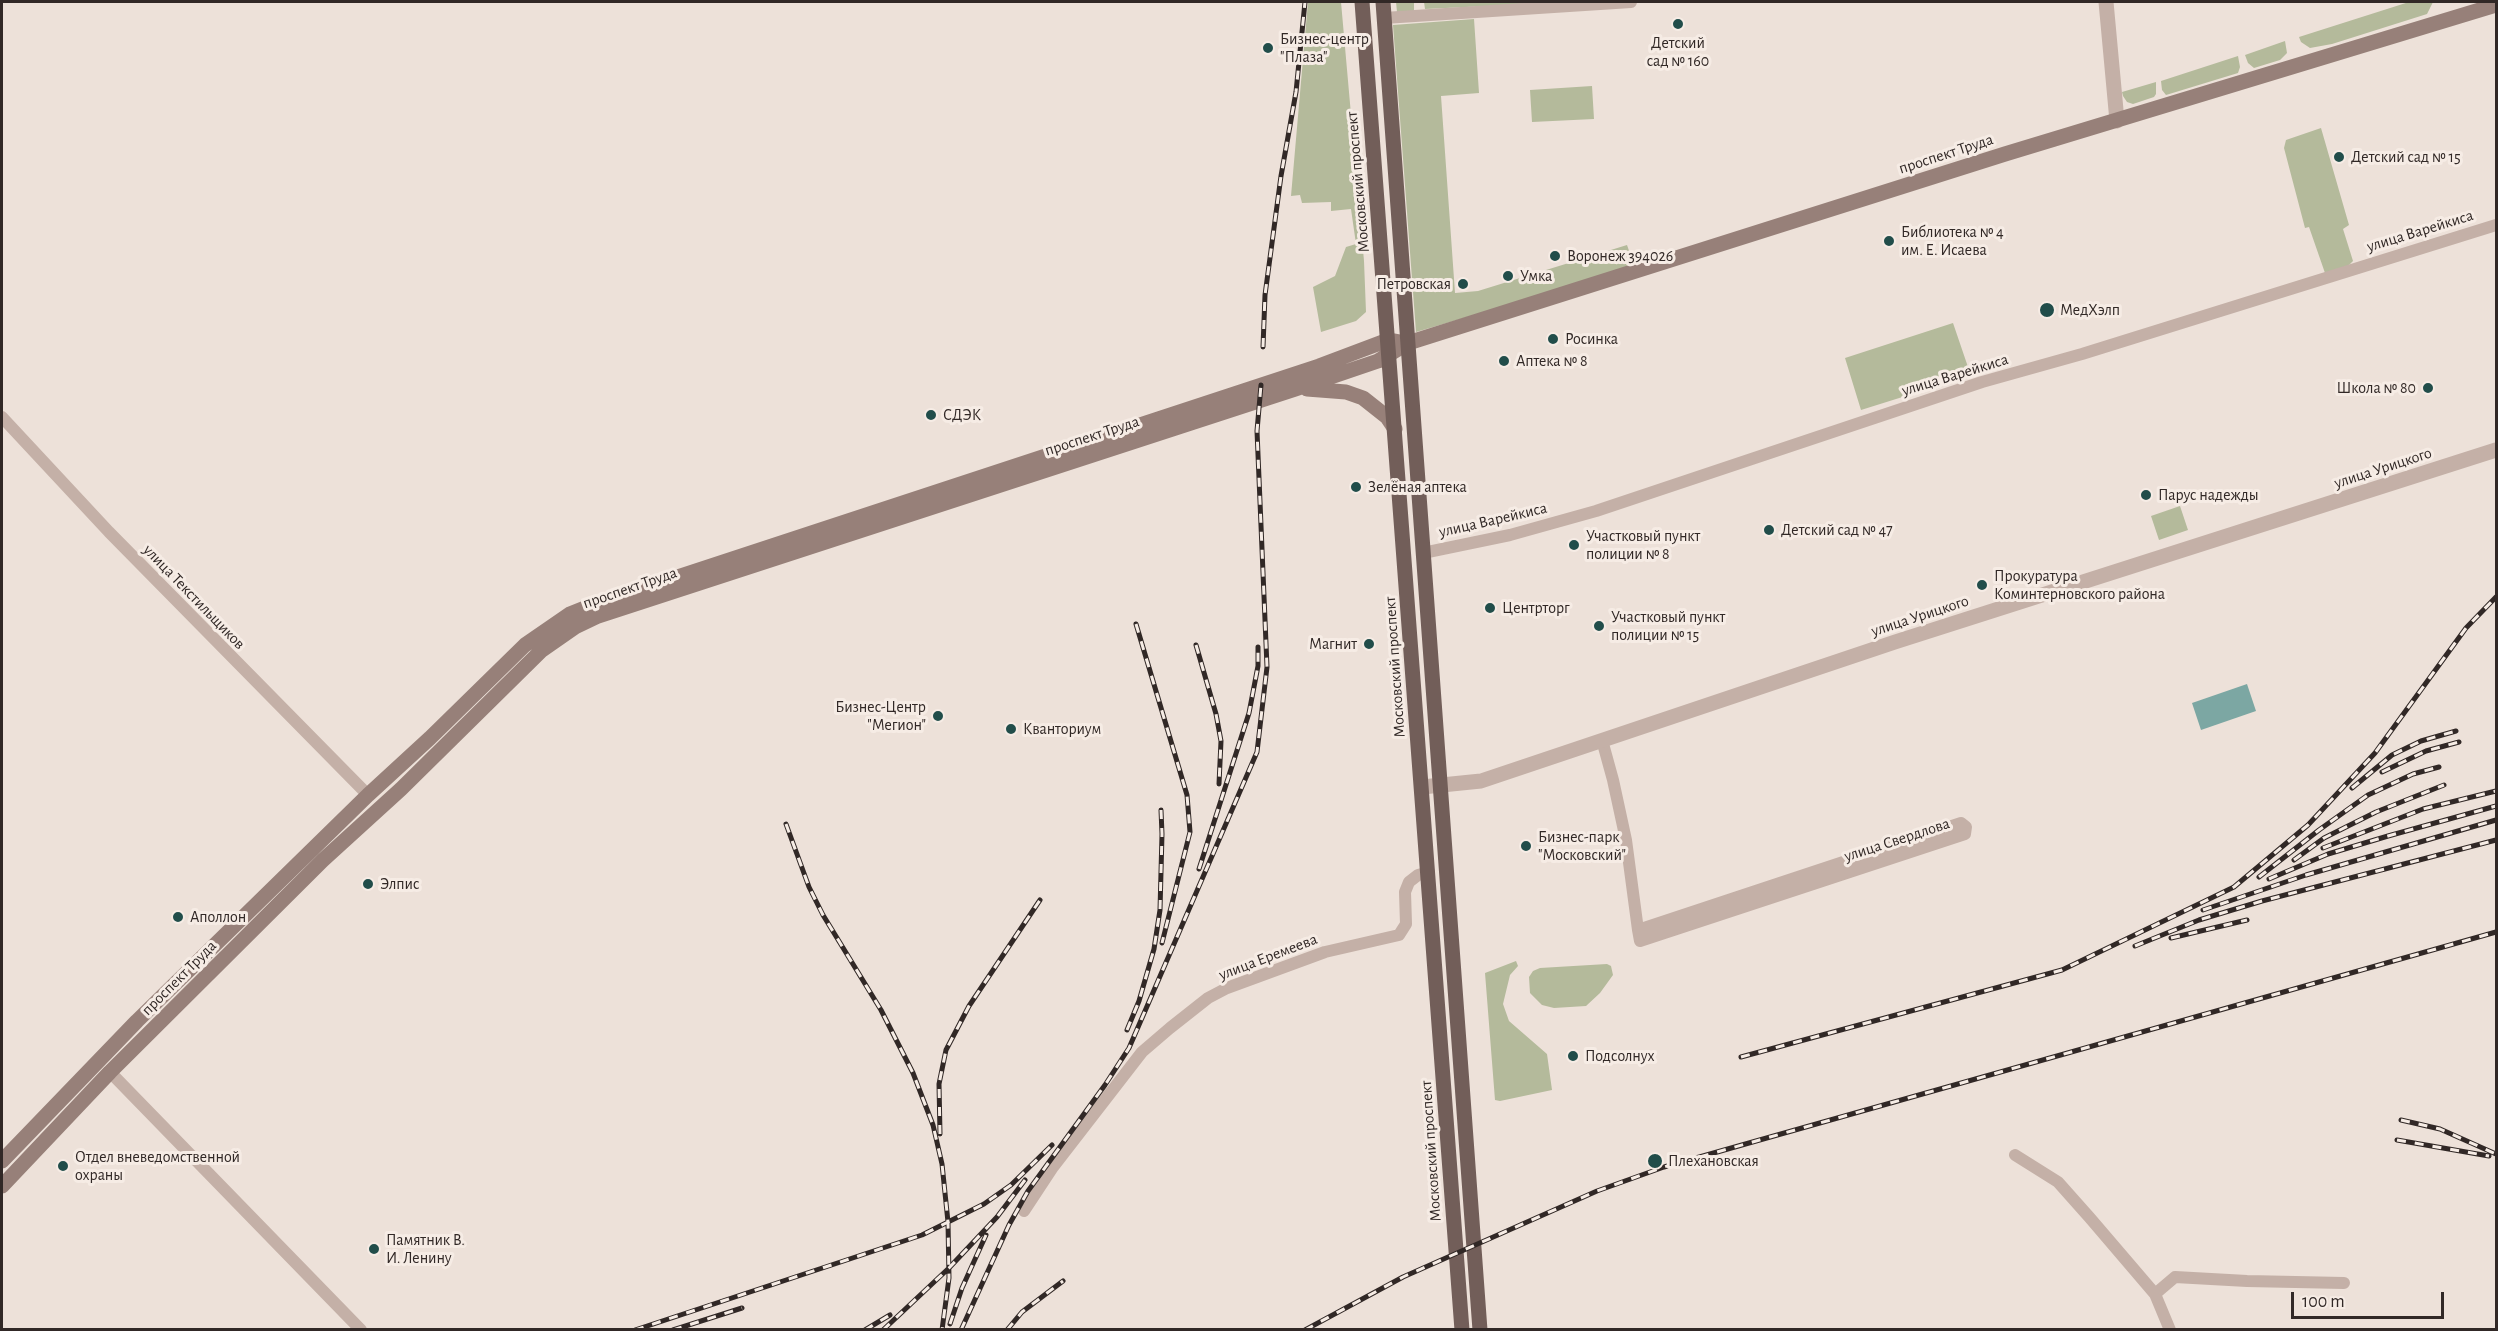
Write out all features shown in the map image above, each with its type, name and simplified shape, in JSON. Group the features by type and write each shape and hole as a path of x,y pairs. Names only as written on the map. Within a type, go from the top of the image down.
{"main road":[{"name":"Московский проспект","path":"1362,2 1462,1329"},
{"path":"1383,2 1480,1329"},
{"name":"проспект Труда","path":"2,1186 110,1072 323,860 517,677 542,650 575,627 598,616 717,570 1319,366 1408,344 1994,158 2496,5"},
{"name":"проспект Труда","path":"2,1161 99,1060 368,795 525,645 570,614 595,604 717,570 1295,389 1378,361 1389,347"},
{"path":"1295,389 1325,388 1364,398 1387,417 1395,429"},
{"path":"368,795 380,808"},
{"path":"99,1060 110,1072"}],"street":[{"path":"1384,18 1631,2"},
{"path":"2106,2 2116,121"},
{"name":"улица Варейкиса","path":"1423,553 1510,535 1596,511 1982,382 2082,354 2496,225"},
{"name":"улица Текстильщиков","path":"2,417 108,532 368,795"},
{"name":"улица Урицкого","path":"1422,787 1481,781 1894,642 2496,450"},
{"path":"1602,740 1614,780 1626,840 1639,936"},
{"name":"улица Свердлова","path":"1961,823 1966,827 1965,834 1639,936 1961,823"},
{"name":"улица Еремеева","path":"1024,1210 1053,1167 1126,1076 1142,1052 1170,1028 1208,998 1227,988 1325,952 1399,935 1406,924 1405,892 1409,882 1418,875 1429,872"},
{"path":"110,1072 362,1329"},
{"path":"2016,1155 2058,1182 2155,1294 2170,1329"},
{"path":"2155,1294 2175,1277 2344,1283"}],"green space":[{"path":"1308,2 1341,2 1364,261 1366,312 1356,321 1321,332 1313,287 1335,276 1346,247 1356,244 1351,209 1331,211 1331,202 1302,203 1300,195 1291,196"},
{"path":"1396,2 1414,2 1414,11 1397,12"},
{"path":"1424,2 1571,2 1425,9"},
{"path":"2409,2 2433,2 2427,14 2332,44 2310,48 2301,42 2299,37"},
{"path":"1474,19 1479,93 1441,96 1455,293 1478,291 1627,245 1635,268 1416,332 1393,25"},
{"path":"2285,41 2287,53 2280,60 2254,68 2248,63 2245,55"},
{"path":"2238,56 2240,67 2238,73 2166,95 2162,90 2161,81"},
{"path":"2156,82 2154,97 2133,104 2127,102 2123,96 2122,92"},
{"path":"1592,86 1594,119 1532,122 1530,90"},
{"path":"2321,128 2349,225 2343,229 2353,261 2348,266 2325,273 2309,227 2305,228 2284,148 2286,140"},
{"path":"1953,323 1968,367 1909,386 1912,394 1861,410 1845,358"},
{"path":"2180,506 2188,530 2159,540 2151,516"},
{"path":"1516,961 1518,966 1510,975 1503,1004 1509,1021 1547,1054 1552,1090 1500,1101 1495,1100 1485,973"},
{"path":"1607,964 1611,966 1613,975 1600,993 1586,1006 1554,1008 1542,1005 1530,993 1529,977 1533,971 1540,968"}],"water":[{"path":"2247,684 2256,711 2201,730 2192,703"}],"railway":[{"path":"1263,347 1265,295 1281,176 1296,92 1305,2"},
{"path":"961,1330 1009,1225 1028,1191 1129,1048 1257,752 1267,667 1257,431 1261,385"},
{"path":"1741,1057 2062,970 2234,887 2308,825 2375,753 2466,628 2496,597"},
{"path":"1136,624 1187,795 1190,832 1162,943"},
{"path":"1196,645 1216,714 1221,741 1219,784"},
{"path":"1199,869 1249,713 1258,666 1258,647"},
{"path":"2352,788 2392,755 2421,741 2456,731"},
{"path":"2382,772 2426,751 2459,742"},
{"path":"2259,877 2368,795 2413,774 2439,767"},
{"path":"2294,860 2324,838 2376,812 2444,785"},
{"path":"2323,848 2423,809 2496,791"},
{"path":"2269,879 2328,854 2496,806"},
{"path":"1127,1030 1139,1001 1154,949 1160,910 1161,810"},
{"path":"2203,910 2306,875 2496,820"},
{"path":"786,824 809,887 823,915 881,1010 913,1073 933,1125 942,1164 948,1222 949,1278 942,1330"},
{"path":"2135,946 2199,920 2262,901 2496,840"},
{"path":"940,1134 939,1084 946,1050 969,1006 1040,900"},
{"path":"2171,938 2247,920"},
{"path":"1305,1330 1403,1277 1597,1191 1664,1167 2496,932"},
{"path":"2401,1120 2440,1129 2496,1154"},
{"path":"2397,1140 2489,1156"},
{"path":"635,1330 922,1235 984,1204 1011,1185 1052,1145"},
{"path":"883,1330 949,1268 997,1217 1025,1180"},
{"path":"950,1324 962,1288 986,1235"},
{"path":"1007,1330 1022,1312 1063,1281"},
{"path":"673,1330 742,1308"},
{"path":"865,1330 890,1315"}],"place":[{"name":"Детский сад № 160","path":"1678,24"},
{"name":"Бизнес-центр \"Плаза\"","path":"1268,48"},
{"name":"Детский сад № 15","path":"2339,157"},
{"name":"Библиотека № 4 им. Е. Исаева","path":"1889,241"},
{"name":"Воронеж 394026","path":"1555,256"},
{"name":"Умка","path":"1508,276"},
{"name":"Петровская","path":"1463,284"},
{"name":"МедХэлп","path":"2047,310"},
{"name":"Росинка","path":"1553,339"},
{"name":"Аптека № 8","path":"1504,361"},
{"name":"Школа № 80","path":"2428,388"},
{"name":"СДЭК","path":"931,415"},
{"name":"Зелёная аптека","path":"1356,487"},
{"name":"Парус надежды","path":"2146,495"},
{"name":"Детский сад № 47","path":"1769,530"},
{"name":"Участковый пункт полиции № 8","path":"1574,545"},
{"name":"Прокуратура Коминтерновского района","path":"1982,585"},
{"name":"Центрторг","path":"1490,608"},
{"name":"Участковый пункт полиции № 15","path":"1599,626"},
{"name":"Магнит","path":"1369,644"},
{"name":"Бизнес-Центр \"Мегион\"","path":"938,716"},
{"name":"Кванториум","path":"1011,729"},
{"name":"Бизнес-парк \"Московский\"","path":"1526,846"},
{"name":"Элпис","path":"368,884"},
{"name":"Аполлон","path":"178,917"},
{"name":"Подсолнух","path":"1573,1056"},
{"name":"Плехановская","path":"1655,1161"},
{"name":"Отдел вневедомственной охраны","path":"63,1166"},
{"name":"Памятник В. И. Ленину","path":"374,1249"}]}
